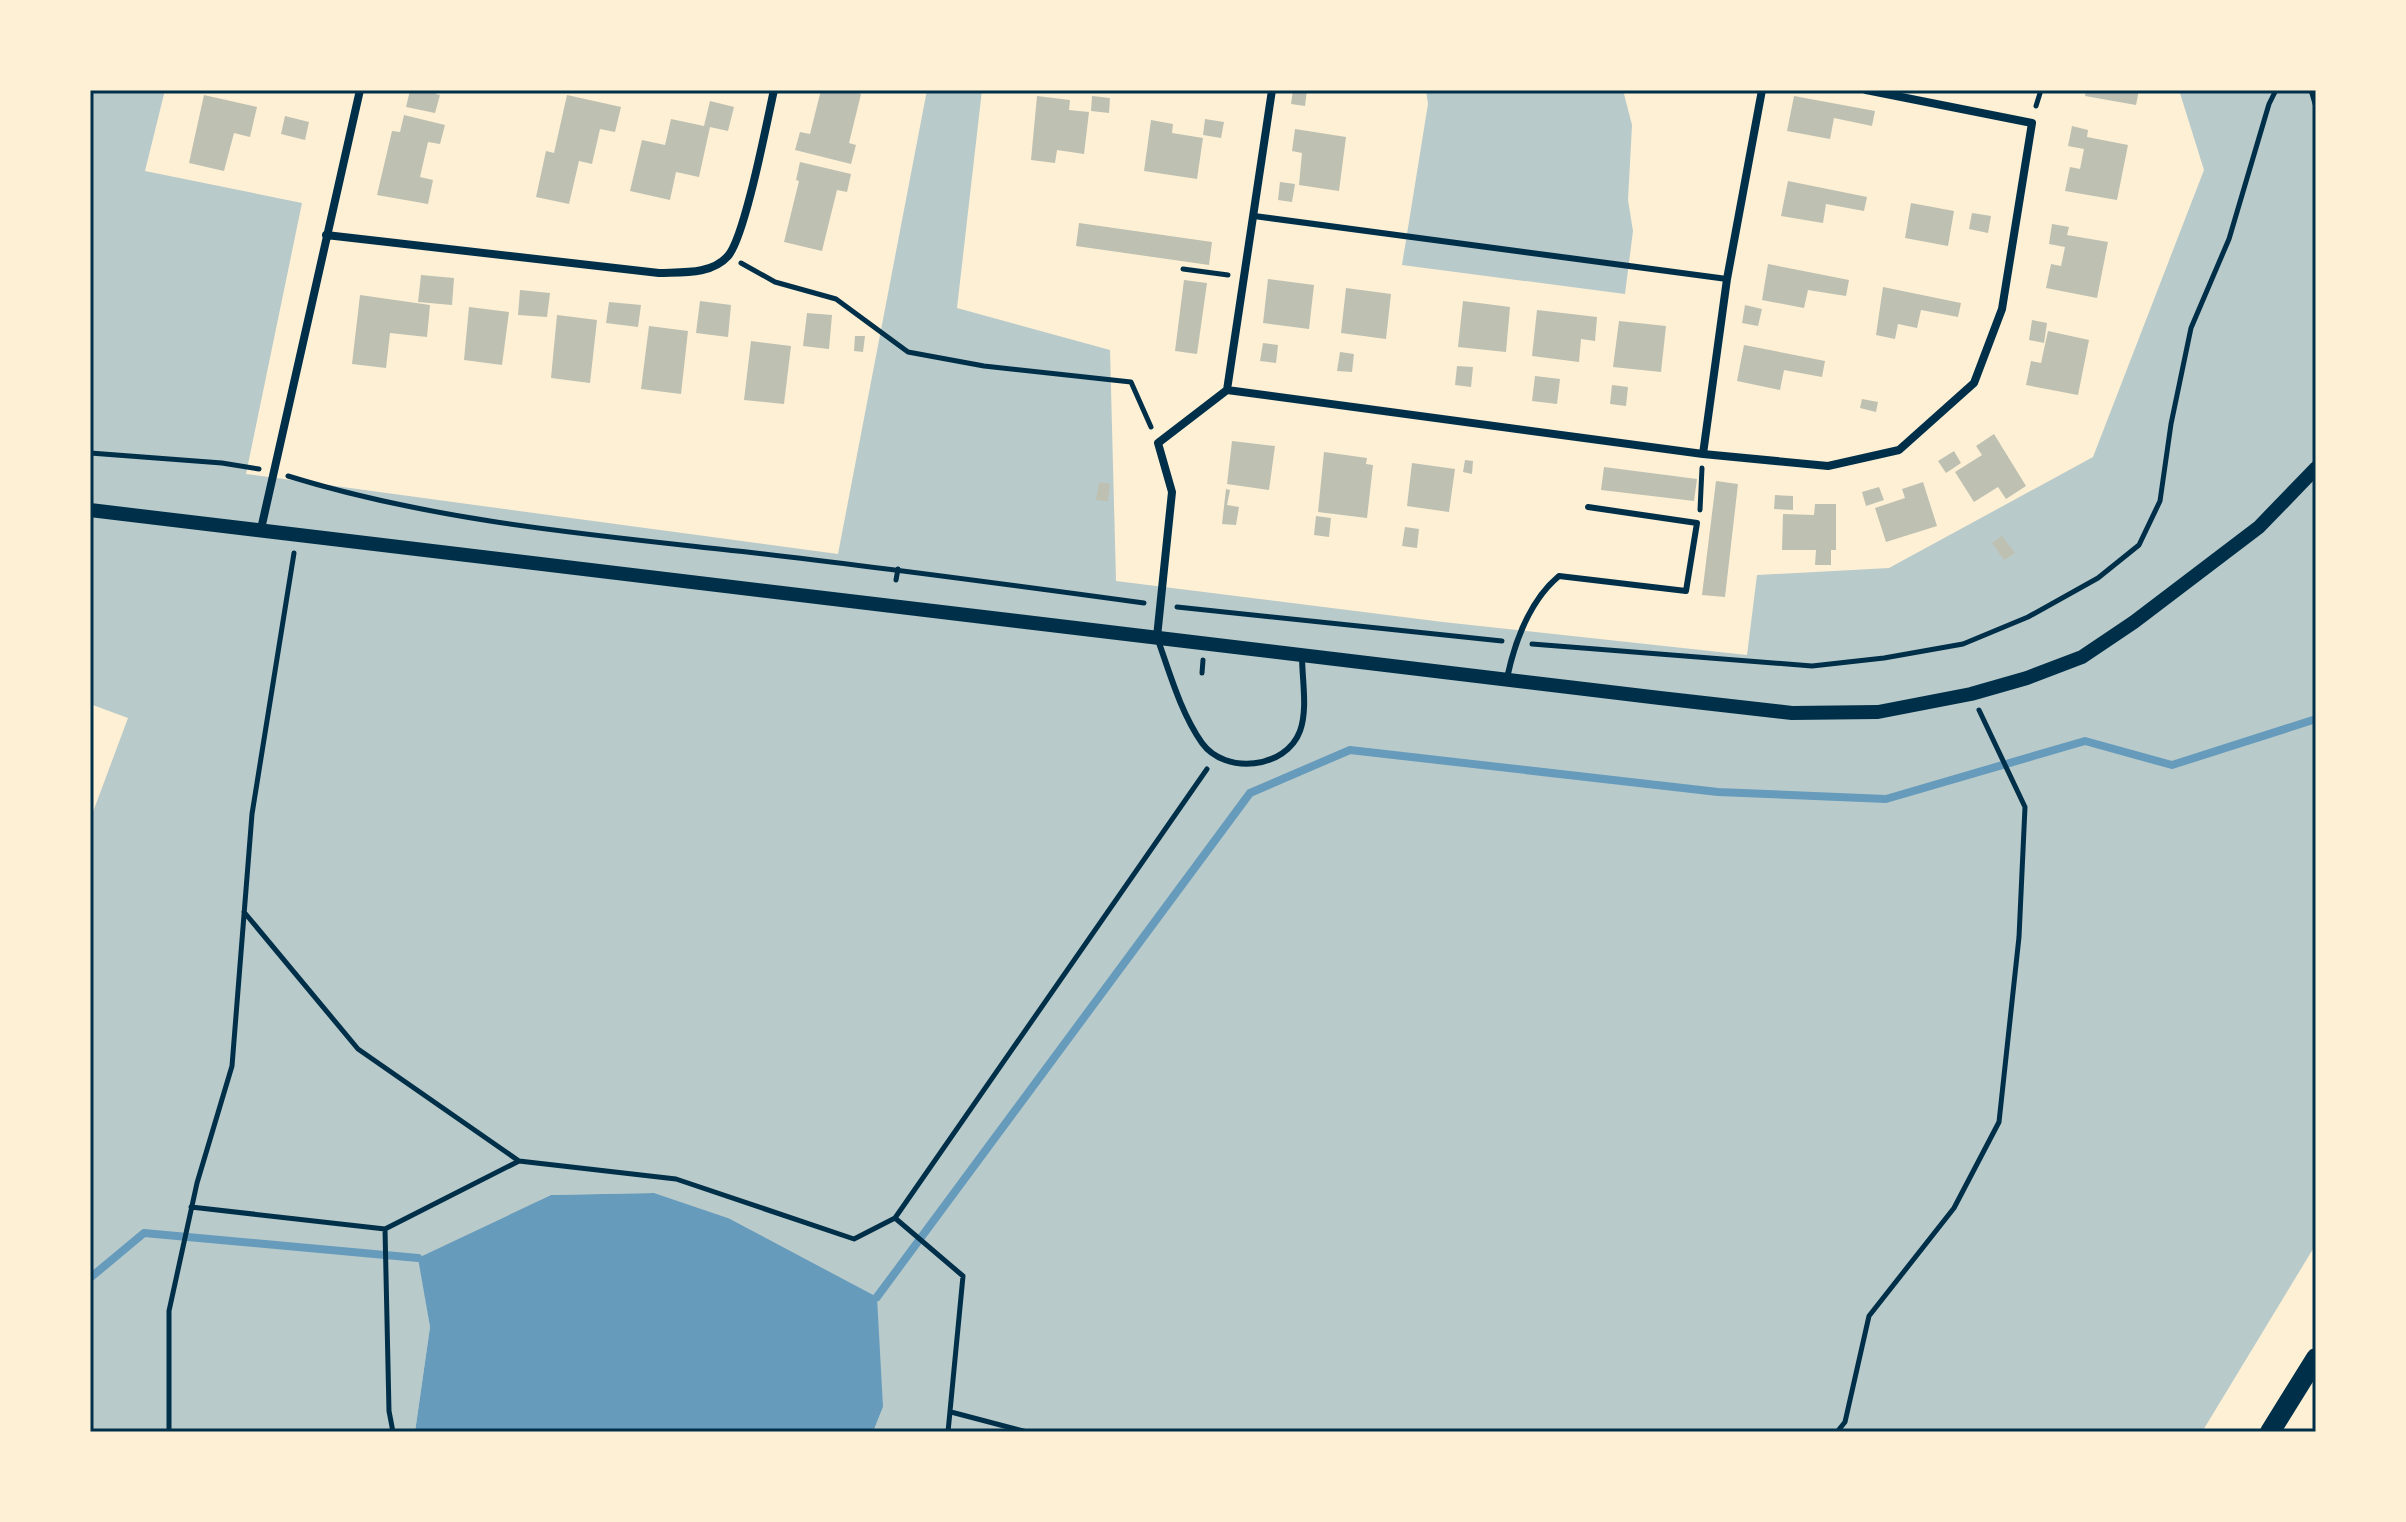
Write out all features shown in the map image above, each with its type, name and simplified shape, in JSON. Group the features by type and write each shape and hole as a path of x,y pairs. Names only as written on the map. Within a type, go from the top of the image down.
{"highway":[{"path":"2270,1432 2316,1358"}],"street":[{"path":"261,529 360,90"},
{"path":"326,235 659,273 701,272 729,256 743,220 774,90"},
{"path":"1157,637 1172,492 1158,443 1227,390 1272,90"},
{"path":"1703,454 1727,279 1762,90"},
{"path":"1227,390 1703,454 1828,466 1899,450 1974,383 2002,309 2032,123 1866,90"},
{"path":"90,510 1792,713 1878,712 1971,694 2027,678 2082,657 2185,585 2259,527 2316,468"}],"lane":[{"path":"1254,216 1727,279"},
{"path":"1507,678 1515,642 1544,589 1559,576 1686,591 1697,523 1588,507"},
{"path":"1157,637 1174,689 1202,744 1216,756 1234,763 1252,764 1278,756 1291,746 1300,730 1302,655"}],"path":[{"path":"90,453 222,463 274,471 314,484 443,515 658,543 898,569 1161,605 1515,642 1812,666 1884,658 1963,644 2028,617 2098,578 2139,545 2160,501 2171,424 2191,328 2229,239 2269,104 2276,90"},
{"path":"2311,90 2316,107"},
{"path":"729,256 775,282 836,299 908,352 984,366 1131,382 1158,443"},
{"path":"1183,269 1245,278"},
{"path":"1697,523 1703,454"},
{"path":"169,1432 169,1311 191,1207 232,1066 252,814 297,534"},
{"path":"896,580 898,569"},
{"path":"1837,1432 1845,1422 1869,1316 1954,1208 1999,1122 2019,937 2025,807 1971,694"},
{"path":"244,912 358,1049 519,1161 676,1179 854,1239 895,1218 1216,756"},
{"path":"191,1207 385,1229 519,1161"},
{"path":"895,1218 963,1276 948,1432"},
{"path":"385,1229 389,1411 393,1432"},
{"path":"951,1412 1027,1432"}],"shaded area":[{"path":"90,90 165,90 145,171 302,203 246,474 838,554 927,90 982,90 957,308 1110,350 1116,581 1443,622 1747,655 1757,575 1889,568 2093,457 2204,170 2179,90 2316,90 2316,1244 2202,1432 873,1432 883,1407 728,1218 653,1193 551,1195 419,1258 430,1327 415,1432 90,1432 90,820 128,718 90,704"},
{"path":"1426,90 1623,90 1632,125 1628,200 1633,231 1625,294 1402,265 1428,104"}],"water":[{"path":"654,1193 728,1218 877,1297 883,1407 873,1432 415,1432 430,1327 418,1258 551,1195"}],"building":[{"path":"410,90 437,90 436,94 440,95 435,113 406,107"},
{"path":"821,90 846,90 861,94 849,143 856,145 851,164 795,150 800,132 810,134"},
{"path":"1293,90 1307,90 1305,106 1291,104"},
{"path":"2086,90 2139,90 2136,105 2085,96"},
{"path":"204,95 257,107 250,137 234,133 224,171 189,163"},
{"path":"567,95 621,107 615,132 600,129 592,164 579,161 569,204 536,197 546,151 554,153"},
{"path":"1037,96 1070,100 1069,110 1089,112 1084,154 1057,150 1055,163 1031,160"},
{"path":"1092,96 1110,98 1109,113 1091,111"},
{"path":"1794,96 1875,111 1872,126 1834,118 1830,139 1787,131"},
{"path":"710,101 734,107 728,131 710,127 699,177 676,172 670,200 630,191 642,140 665,145 671,119 704,126"},
{"path":"404,115 445,125 440,144 428,142 420,177 433,180 428,204 377,195 392,131 400,132"},
{"path":"285,116 309,122 305,140 281,134"},
{"path":"1205,119 1224,122 1221,138 1203,135"},
{"path":"1151,120 1173,124 1172,133 1203,138 1197,179 1144,171"},
{"path":"2072,126 2088,130 2087,137 2128,145 2117,200 2065,191 2070,167 2080,169 2084,149 2068,146"},
{"path":"1295,129 1346,137 1339,191 1299,185 1302,153 1292,151"},
{"path":"800,162 851,174 847,192 837,190 822,251 784,242 799,181 796,180"},
{"path":"1788,181 1867,197 1864,211 1826,204 1823,223 1781,216"},
{"path":"1280,182 1295,184 1292,202 1278,200"},
{"path":"1911,203 1954,211 1948,246 1905,238"},
{"path":"1972,213 1991,216 1988,233 1969,229"},
{"path":"1079,223 1212,242 1209,265 1076,246"},
{"path":"2052,224 2069,227 2067,235 2108,242 2097,298 2046,288 2051,264 2061,266 2065,247 2049,244"},
{"path":"1768,264 1849,280 1846,296 1808,290 1804,308 1762,300"},
{"path":"421,275 454,278 452,305 418,302"},
{"path":"1268,279 1314,285 1309,329 1263,323"},
{"path":"1184,280 1207,283 1197,354 1175,351"},
{"path":"1883,287 1961,303 1958,317 1921,310 1917,328 1898,324 1895,339 1876,335"},
{"path":"1346,288 1391,294 1386,339 1341,333"},
{"path":"520,290 550,293 547,317 518,315"},
{"path":"360,295 430,305 427,337 390,333 386,368 352,364"},
{"path":"700,301 731,305 728,337 696,333"},
{"path":"1463,301 1510,307 1506,352 1458,347"},
{"path":"609,302 641,305 638,327 606,323"},
{"path":"1745,305 1762,309 1758,326 1742,323"},
{"path":"469,307 509,312 502,365 464,360"},
{"path":"1537,310 1597,317 1595,341 1581,339 1579,362 1532,356"},
{"path":"807,313 832,315 829,349 803,346"},
{"path":"557,315 597,320 590,383 551,378"},
{"path":"2032,320 2047,323 2044,343 2029,340"},
{"path":"1619,321 1666,326 1661,372 1613,367"},
{"path":"649,326 688,331 681,394 641,389"},
{"path":"2048,331 2089,340 2078,395 2026,385 2031,361 2041,363"},
{"path":"855,336 865,336 863,352 854,351"},
{"path":"751,341 791,346 784,404 744,400"},
{"path":"1263,343 1278,345 1276,363 1260,361"},
{"path":"1744,345 1825,361 1822,377 1784,370 1780,390 1737,381"},
{"path":"1340,352 1354,354 1352,372 1337,371"},
{"path":"1457,366 1473,367 1471,387 1455,385"},
{"path":"1535,376 1560,379 1557,404 1532,401"},
{"path":"1612,385 1628,387 1626,406 1610,404"},
{"path":"1862,399 1878,402 1876,412 1860,408"},
{"path":"1994,434 2026,486 2006,499 1998,487 1974,502 1955,472 1982,455 1976,446"},
{"path":"1232,441 1275,446 1269,490 1227,484"},
{"path":"1954,451 1961,463 1946,473 1938,461"},
{"path":"1324,452 1367,458 1366,464 1373,465 1367,518 1318,512"},
{"path":"1465,460 1473,461 1472,474 1463,472"},
{"path":"1412,463 1455,469 1449,512 1407,506"},
{"path":"1604,467 1697,479 1694,501 1601,490"},
{"path":"1716,481 1738,484 1725,597 1702,595"},
{"path":"1099,482 1110,484 1108,501 1096,500"},
{"path":"1923,482 1937,526 1886,542 1875,508 1905,498 1902,489"},
{"path":"1879,487 1884,500 1866,506 1862,492"},
{"path":"1226,489 1230,490 1227,505 1239,507 1236,525 1222,524"},
{"path":"1775,495 1793,496 1793,510 1774,509"},
{"path":"1815,504 1836,504 1836,550 1831,550 1831,565 1815,565 1816,550 1782,550 1783,514 1814,515"},
{"path":"1316,516 1331,518 1329,537 1314,535"},
{"path":"1405,527 1419,529 1417,548 1402,546"},
{"path":"2002,536 2015,553 2004,560 1992,543"}],"waterway":[{"path":"877,1297 1250,793 1350,750 1718,792 1886,799 2085,741 2172,765 2316,719"},
{"path":"90,1278 144,1233 418,1258"}]}
